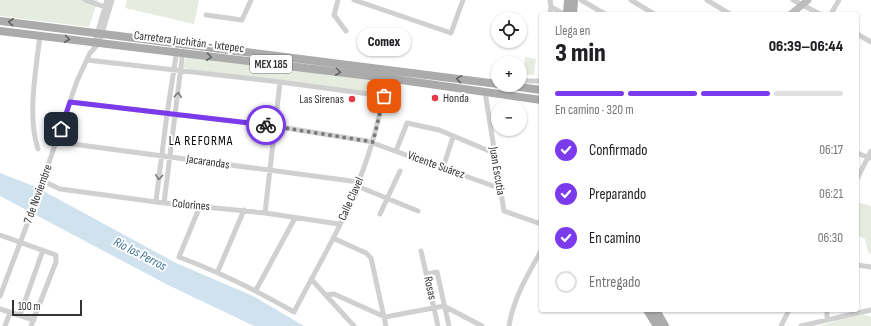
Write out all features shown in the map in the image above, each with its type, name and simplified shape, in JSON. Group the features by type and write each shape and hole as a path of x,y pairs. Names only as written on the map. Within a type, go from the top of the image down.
{"main road":[{"path":"565,12 568,0"},
{"path":"573,12 574,0"},
{"name":"Carretera Juchitán - Ixtepec","path":"0,21 491,83"},
{"name":"Carretera Juchitán - Ixtepec","path":"0,31 95,44 387,78 539,100"},
{"path":"527,88 539,90"},
{"path":"648,312 657,326"},
{"path":"657,312 665,326"}],"street":[{"path":"86,0 105,7"},
{"path":"104,18 107,0"},
{"path":"104,18 112,0"},
{"path":"206,15 242,20 251,0"},
{"path":"338,0 334,15 346,31"},
{"path":"354,0 451,33 463,0"},
{"path":"550,0 550,12"},
{"path":"581,0 602,12"},
{"path":"631,0 651,12"},
{"path":"707,0 727,12"},
{"path":"793,0 805,2 818,12"},
{"path":"832,12 839,0"},
{"path":"793,12 805,2"},
{"path":"551,7 561,12"},
{"name":"7 de Noviembre","path":"0,296 34,206 70,102 86,60 95,44 104,18"},
{"path":"859,35 871,42"},
{"path":"38,149 34,138 34,102 40,36"},
{"path":"164,203 169,156 176,115 180,70 180,44"},
{"path":"156,201 174,69 180,53"},
{"path":"86,60 174,69 384,96"},
{"name":"Calle Clavel","path":"256,290 294,312 340,224 358,184 373,142 387,78"},
{"path":"527,80 539,81"},
{"path":"264,213 280,82"},
{"name":"Juan Escutia","path":"485,92 504,212 539,223"},
{"name":"Vicente Suárez","path":"70,102 274,126 373,142 499,188"},
{"path":"396,151 407,123 439,130 494,154"},
{"path":"443,168 453,137"},
{"name":"Jacarandas","path":"57,142 169,156 358,184 418,211"},
{"path":"859,176 869,158 871,151"},
{"path":"859,154 869,158"},
{"path":"380,214 400,171"},
{"name":"Colorines","path":"43,180 60,189 164,203 244,210 340,224"},
{"path":"200,206 179,257 218,271 256,290 295,218"},
{"path":"218,271 244,210"},
{"path":"0,235 56,255 56,262 32,326"},
{"path":"333,238 370,256 386,326"},
{"path":"20,315 43,250"},
{"name":"Rosas","path":"421,251 438,326"},
{"path":"509,326 511,312 528,274 539,255"},
{"path":"859,265 871,267"},
{"name":"Rosas","path":"427,274 437,272 449,326"},
{"path":"311,279 354,326"},
{"path":"326,295 334,294 384,317 444,306 482,326"},
{"path":"0,309 34,320"},
{"path":"801,326 871,310"},
{"path":"781,326 788,312"},
{"path":"827,312 827,320"},
{"path":"5,326 10,313"}],"shaded area":[{"path":"0,0 98,0 89,27 0,16"},
{"path":"127,0 199,0 194,24 125,8"},
{"path":"186,57 382,80 380,94 183,68"},
{"path":"527,57 536,59 534,75 527,74"},
{"path":"859,203 871,206 871,254 868,252 865,239 859,236"},
{"path":"862,314 871,317 871,326 818,326"}],"water":[{"name":"Rio los Perros","path":"0,173 36,187 176,263 253,296 304,326 254,326 168,285 0,196"}],"way so far":[{"path":"266,125 373,142 384,96"}],"place":[{"name":"Comex","path":"384,96"},
{"name":"Honda","path":"435,98"},
{"name":"Las Sirenas","path":"352,99"}],"district":[{"name":"LA REFORMA","path":"201,141"}],"route":[{"path":"61,129 70,102 266,125"}]}
